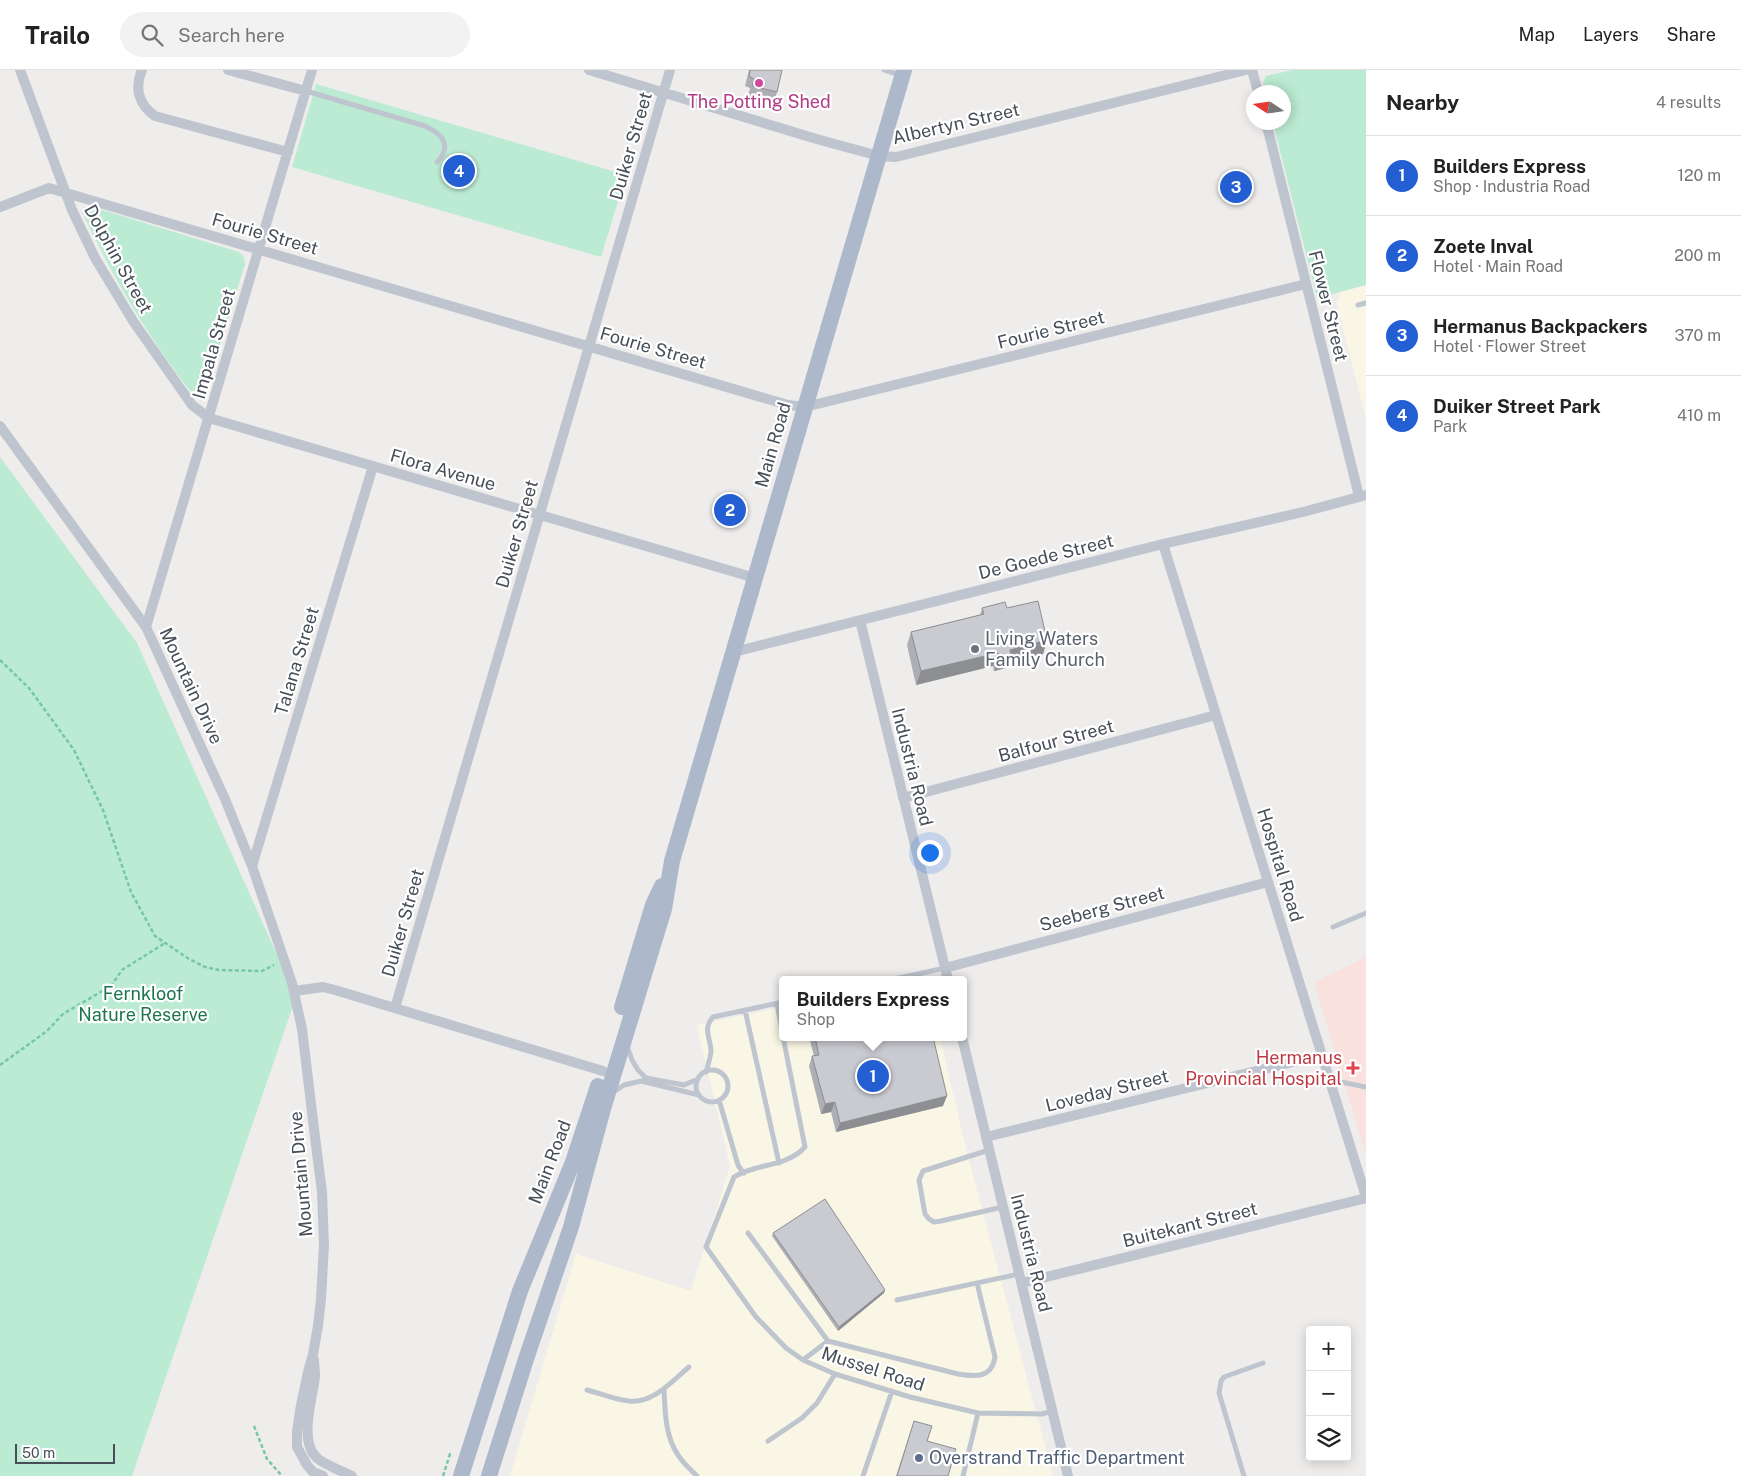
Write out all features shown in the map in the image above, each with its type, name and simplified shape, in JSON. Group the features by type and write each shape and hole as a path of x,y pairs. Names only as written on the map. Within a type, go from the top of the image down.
{"main road":[{"name":"Main Road","path":"461,1476 520,1292 573,1162 603,1071 653,905 672,861 903,73"},
{"name":"Main Road","path":"489,1476 571,1227 606,1099 664,909 672,861"}],"street":[{"name":"Dolphin Street","path":"20,70 72,210 95,258 133,321 192,405 209,418"},
{"path":"142,70 138,84 140,99 149,112 155,116 288,152"},
{"path":"228,70 306,91"},
{"name":"Impala Street","path":"146,627 312,70"},
{"name":"Albertyn Street","path":"589,70 820,140 879,156 896,157 1246,70"},
{"name":"Duiker Street","path":"395,1008 670,70"},
{"path":"1252,70 1256,85"},
{"name":"Flower Street","path":"1268,130 1362,496"},
{"name":"Fourie Street","path":"0,207 49,188 788,405 805,407 1306,284"},
{"name":"Flora Avenue","path":"209,418 755,578"},
{"name":"Mountain Drive","path":"0,426 146,627 224,799 252,866 294,991 303,1037 318,1154 323,1218 321,1299 313,1354 301,1405 297,1431 297,1447 313,1472 323,1476"},
{"name":"Talana Street","path":"252,866 373,466"},
{"name":"De Goede Street","path":"734,652 1362,496"},
{"name":"Hospital Road","path":"1164,544 1366,1197"},
{"name":"Industria Road","path":"860,620 947,976"},
{"name":"Balfour Street","path":"903,798 1216,715"},
{"name":"Seeberg Street","path":"945,968 1268,882"},
{"path":"294,991 323,987 603,1071"},
{"name":"Industria Road","path":"963,1041 1068,1476"},
{"name":"Loveday Street","path":"986,1137 1322,1054"},
{"name":"Buitekant Street","path":"1021,1279 1366,1197"},
{"name":"Mountain Drive","path":"313,1354 315,1374 307,1439 310,1449 317,1458 352,1476"}],"lane":[{"path":"884,70 903,73"},
{"path":"306,91 425,126 439,133 444,140 444,149 442,156 437,162"},
{"path":"1358,305 1366,302"},
{"path":"1333,926 1366,913"},
{"path":"908,976 945,968"},
{"path":"628,1028 626,1042 628,1051 638,1070 646,1078 684,1085 698,1079 706,1072 711,1050 707,1030 708,1023 713,1017 779,1003"},
{"path":"745,1010 779,1162"},
{"path":"719,1100 738,1164 742,1171 779,1162 799,1154 805,1147 784,1041"},
{"path":"698,1079 697,1090 700,1095 708,1101 719,1100 726,1093 728,1087 725,1077 716,1071 706,1072"},
{"path":"1330,1080 1366,1087"},
{"path":"606,1099 624,1085 638,1081 700,1095"},
{"path":"989,1150 923,1171 919,1180 926,1214 934,1222 1003,1207"},
{"name":"Mussel Road","path":"744,1172 734,1176 706,1248 756,1317 786,1348 803,1360 835,1374 892,1392 978,1413 1042,1414 1053,1411"},
{"path":"748,1233 828,1341 969,1376 990,1371 994,1366 995,1357 977,1283"},
{"path":"897,1300 977,1283 1021,1279"},
{"path":"803,1360 828,1341"},
{"path":"1244,1476 1219,1388 1224,1377 1263,1363"},
{"path":"587,1390 628,1402 646,1399 664,1389 689,1367"},
{"path":"768,1441 802,1418 816,1403 835,1374"},
{"path":"664,1389 666,1423 672,1445 679,1457 697,1476"},
{"path":"863,1476 892,1392"},
{"path":"963,1476 978,1413"}],"path":[{"path":"0,660 29,688 74,750 104,810 131,892 155,936 189,959 206,967 219,970 262,971 284,960"},
{"path":"0,1065 47,1031 63,1014 112,986 122,970 164,942"},
{"path":"254,1426 267,1459 282,1476"}],"shaded area":[{"path":"1366,285 1366,419 1337,304 1341,292"},
{"name":"Hermanus Provincial Hospital","path":"1366,957 1366,1155 1314,982"},
{"path":"779,1008 779,1041 941,1041 967,1153 1053,1476 510,1476 576,1254 691,1291 730,1166 697,1025"}],"green space":[{"path":"1292,70 1366,70 1366,285 1317,298 1275,130 1291,130 1291,85 1264,85 1266,76"},
{"path":"316,84 626,175 601,257 292,167"},
{"path":"87,206 239,252 244,257 245,264 207,387 203,394 196,394 190,391 159,348 131,304 105,259 82,212 83,208"},
{"name":"Fernkloof Nature Reserve","path":"0,457 137,643 296,997 132,1476 0,1476"}],"building":[{"path":"750,70 782,70 777,92 752,86 754,79 749,76"},
{"name":"Living Waters Family Church","path":"1038,601 1047,640 1010,650 1011,655 999,658 998,653 921,671 911,632 984,614 982,608 1005,602 1007,608"},
{"path":"816,1041 934,1041 947,1096 840,1123 835,1102 825,1104 812,1056 819,1055"},
{"path":"825,1199 885,1290 839,1327 773,1233"},
{"name":"Overstrand Traffic Department","path":"914,1421 932,1426 927,1441 956,1449 948,1476 897,1476"}],"place":[{"name":"The Potting Shed","path":"759,83"},
{"name":"Duiker Street Park","path":"459,171"},
{"name":"Hermanus Backpackers","path":"1236,187"},
{"name":"Zoete Inval","path":"730,510"},
{"name":"Living Waters Family Church","path":"975,649"},
{"name":"Hermanus Provincial Hospital","path":"1353,1068"},
{"name":"Builders Express","path":"873,1076"},
{"name":"Overstrand Traffic Department","path":"919,1458"}]}
